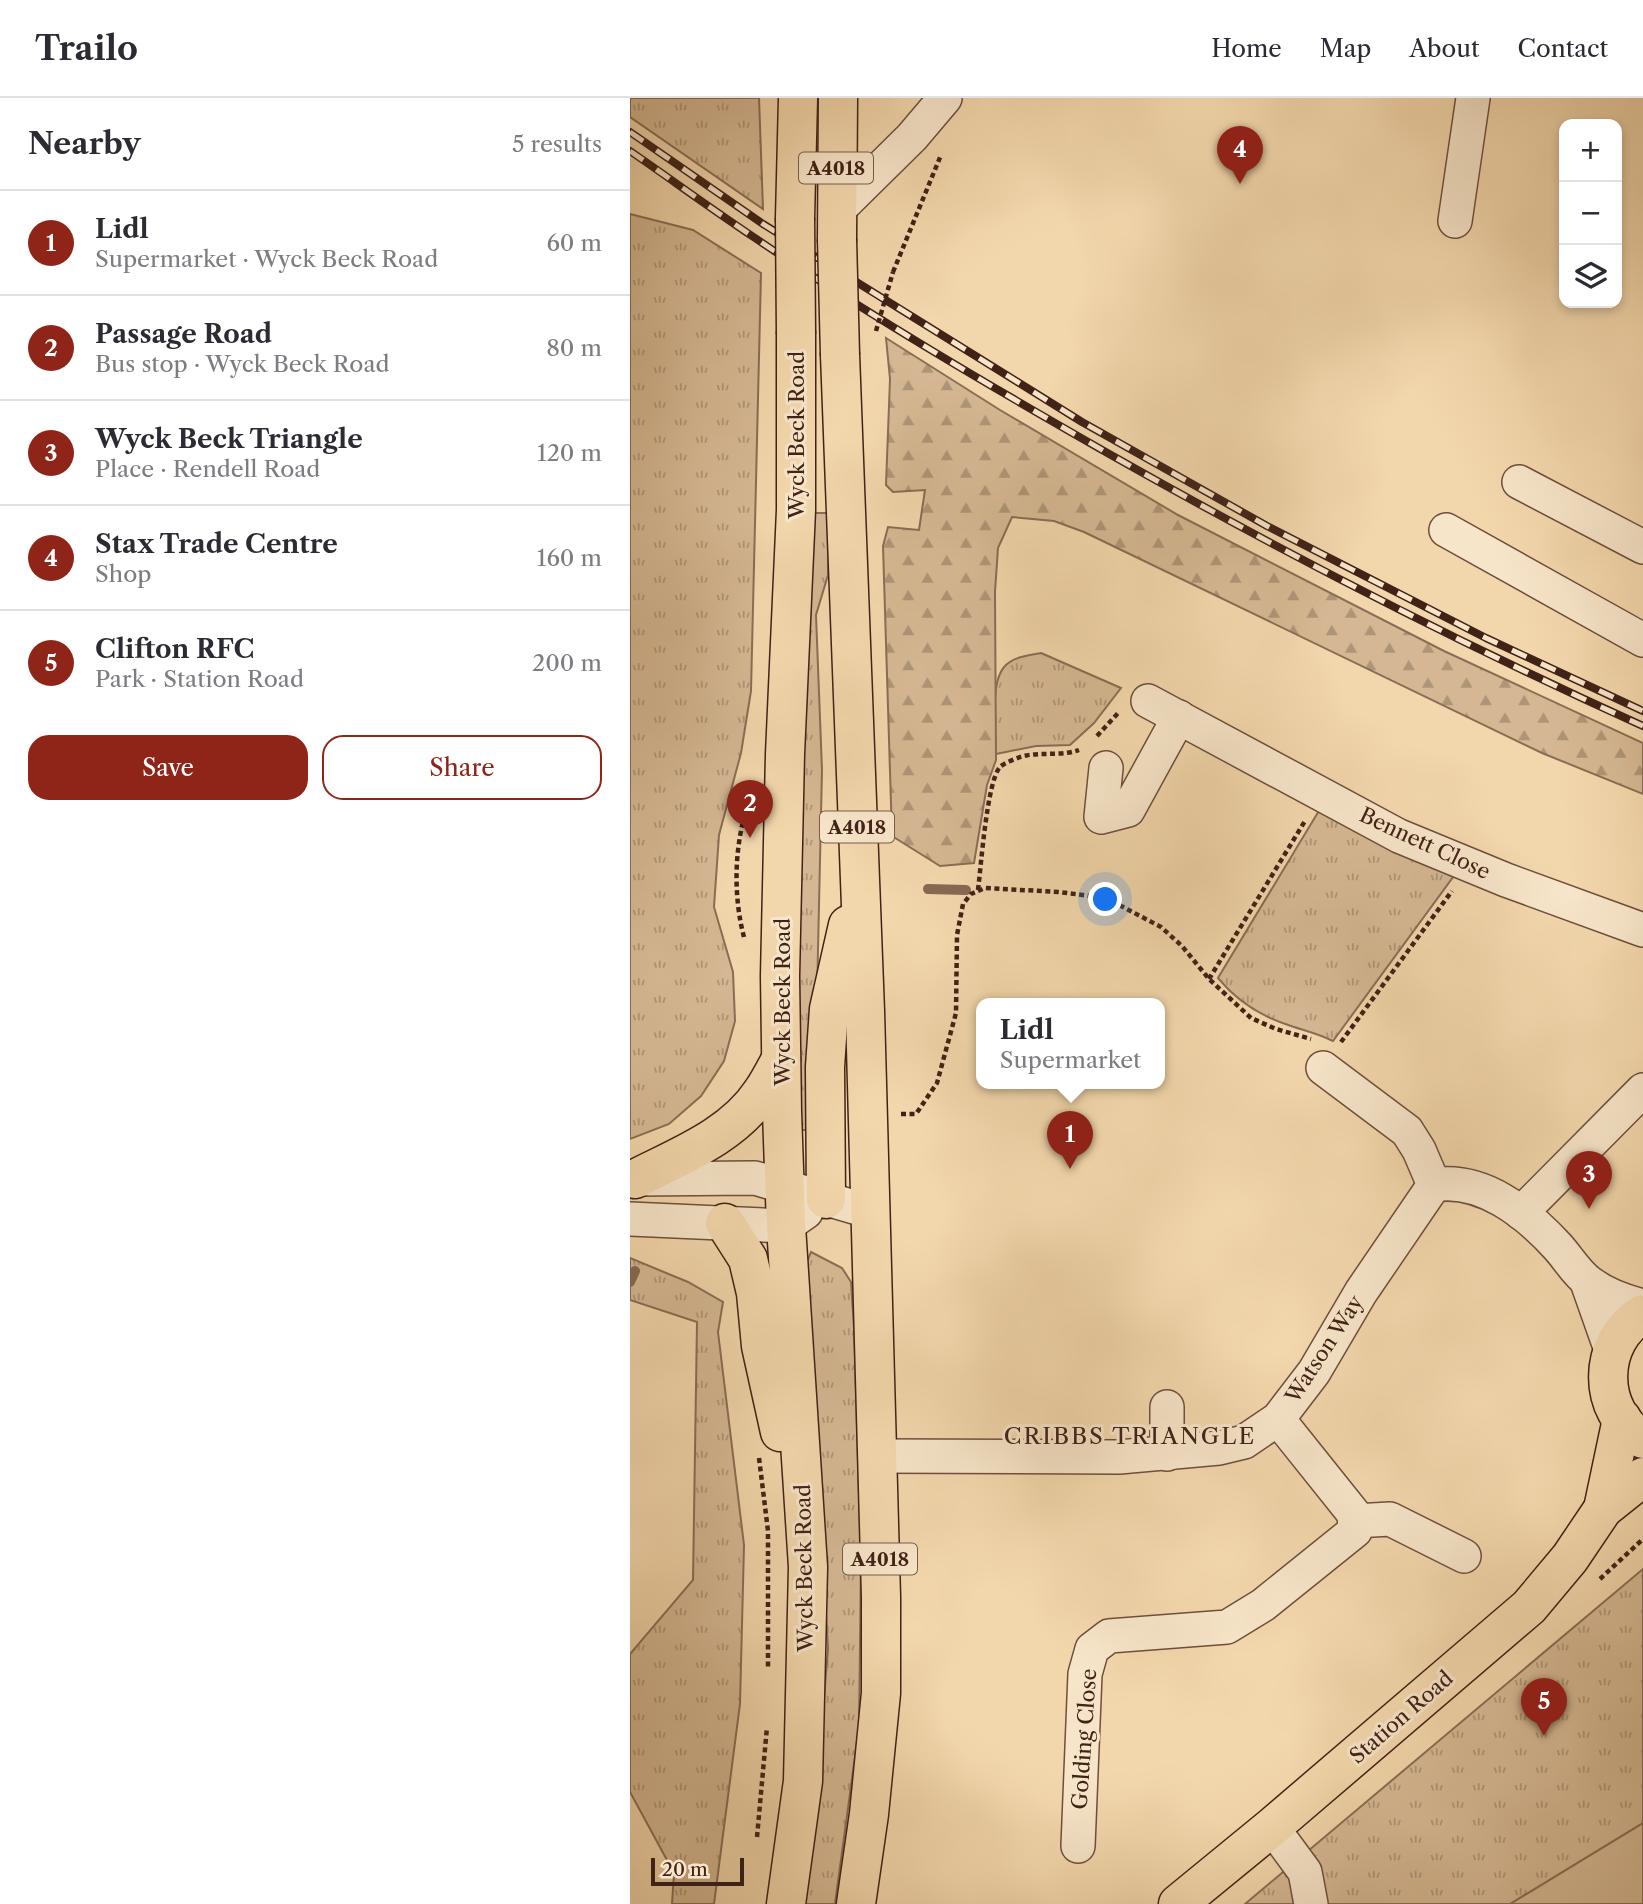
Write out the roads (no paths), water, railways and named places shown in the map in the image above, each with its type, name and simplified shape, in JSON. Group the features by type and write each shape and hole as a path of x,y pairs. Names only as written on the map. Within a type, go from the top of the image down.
{"main road":[{"name":"Wyck Beck Road","path":"786,1904 803,1781 808,1567 786,1226 781,1059 783,840 796,510 795,218 799,98"},
{"name":"Wyck Beck Road","path":"838,98 836,225 871,1212 881,1693 869,1814 856,1904"},
{"path":"826,1199 825,1067 829,1009 859,876"},
{"path":"633,1179 693,1150 740,1117 761,1094 781,1059"},
{"path":"725,1223 748,1259 756,1293 761,1346 806,1532"},
{"path":"1611,1350 1621,1333 1643,1314"},
{"name":"Station Road","path":"1178,1904 1529,1607 1570,1558 1603,1509 1632,1429 1610,1396 1607,1373 1611,1350"},
{"name":"Station Road","path":"1603,1509 1643,1477"}],"street":[{"path":"836,225 944,98"},
{"path":"1455,221 1473,98"},
{"path":"1519,482 1643,547"},
{"path":"1446,530 1643,640"},
{"name":"Bennett Close","path":"1148,701 1399,836 1506,880 1643,930"},
{"path":"1094,752 1101,817 1128,810 1179,717"},
{"path":"1328,1060 1407,1131 1419,1150 1434,1185 1448,1182 1467,1184 1492,1195 1521,1213 1556,1244 1587,1282 1611,1350"},
{"path":"1521,1213 1643,1090"},
{"path":"633,1179 755,1178 871,1212"},
{"name":"Watson Way","path":"878,1456 1118,1457 1219,1448 1244,1442 1278,1419 1314,1371 1361,1292 1434,1185"},
{"path":"630,1219 786,1226 826,1199"},
{"path":"1587,1282 1617,1300 1643,1306"},
{"path":"1167,1408 1167,1454"},
{"path":"1278,1419 1354,1514 1354,1521 1390,1519 1464,1556"},
{"name":"Golding Close","path":"1078,1846 1085,1674 1093,1649 1109,1636 1227,1626 1263,1605 1336,1548 1355,1531 1354,1521"},
{"path":"1272,1827 1306,1872 1311,1904"}],"waterway":[{"path":"928,889 966,890"},
{"path":"630,1282 635,1271"}],"railway":[{"path":"630,132 763,224 1082,422 1267,526 1486,638 1643,711"},
{"path":"630,151 739,227 886,323 1111,455 1374,596 1507,663 1643,726"}],"place":[{"name":"Stax Trade Centre","path":"1240,184"},
{"name":"Passage Road","path":"750,838"},
{"name":"Lidl","path":"1070,1169"},
{"name":"Wyck Beck Triangle","path":"1589,1209"},
{"name":"Clifton RFC","path":"1544,1736"}],"district":[{"name":"CRIBBS TRIANGLE","path":"1130,1436"}]}
